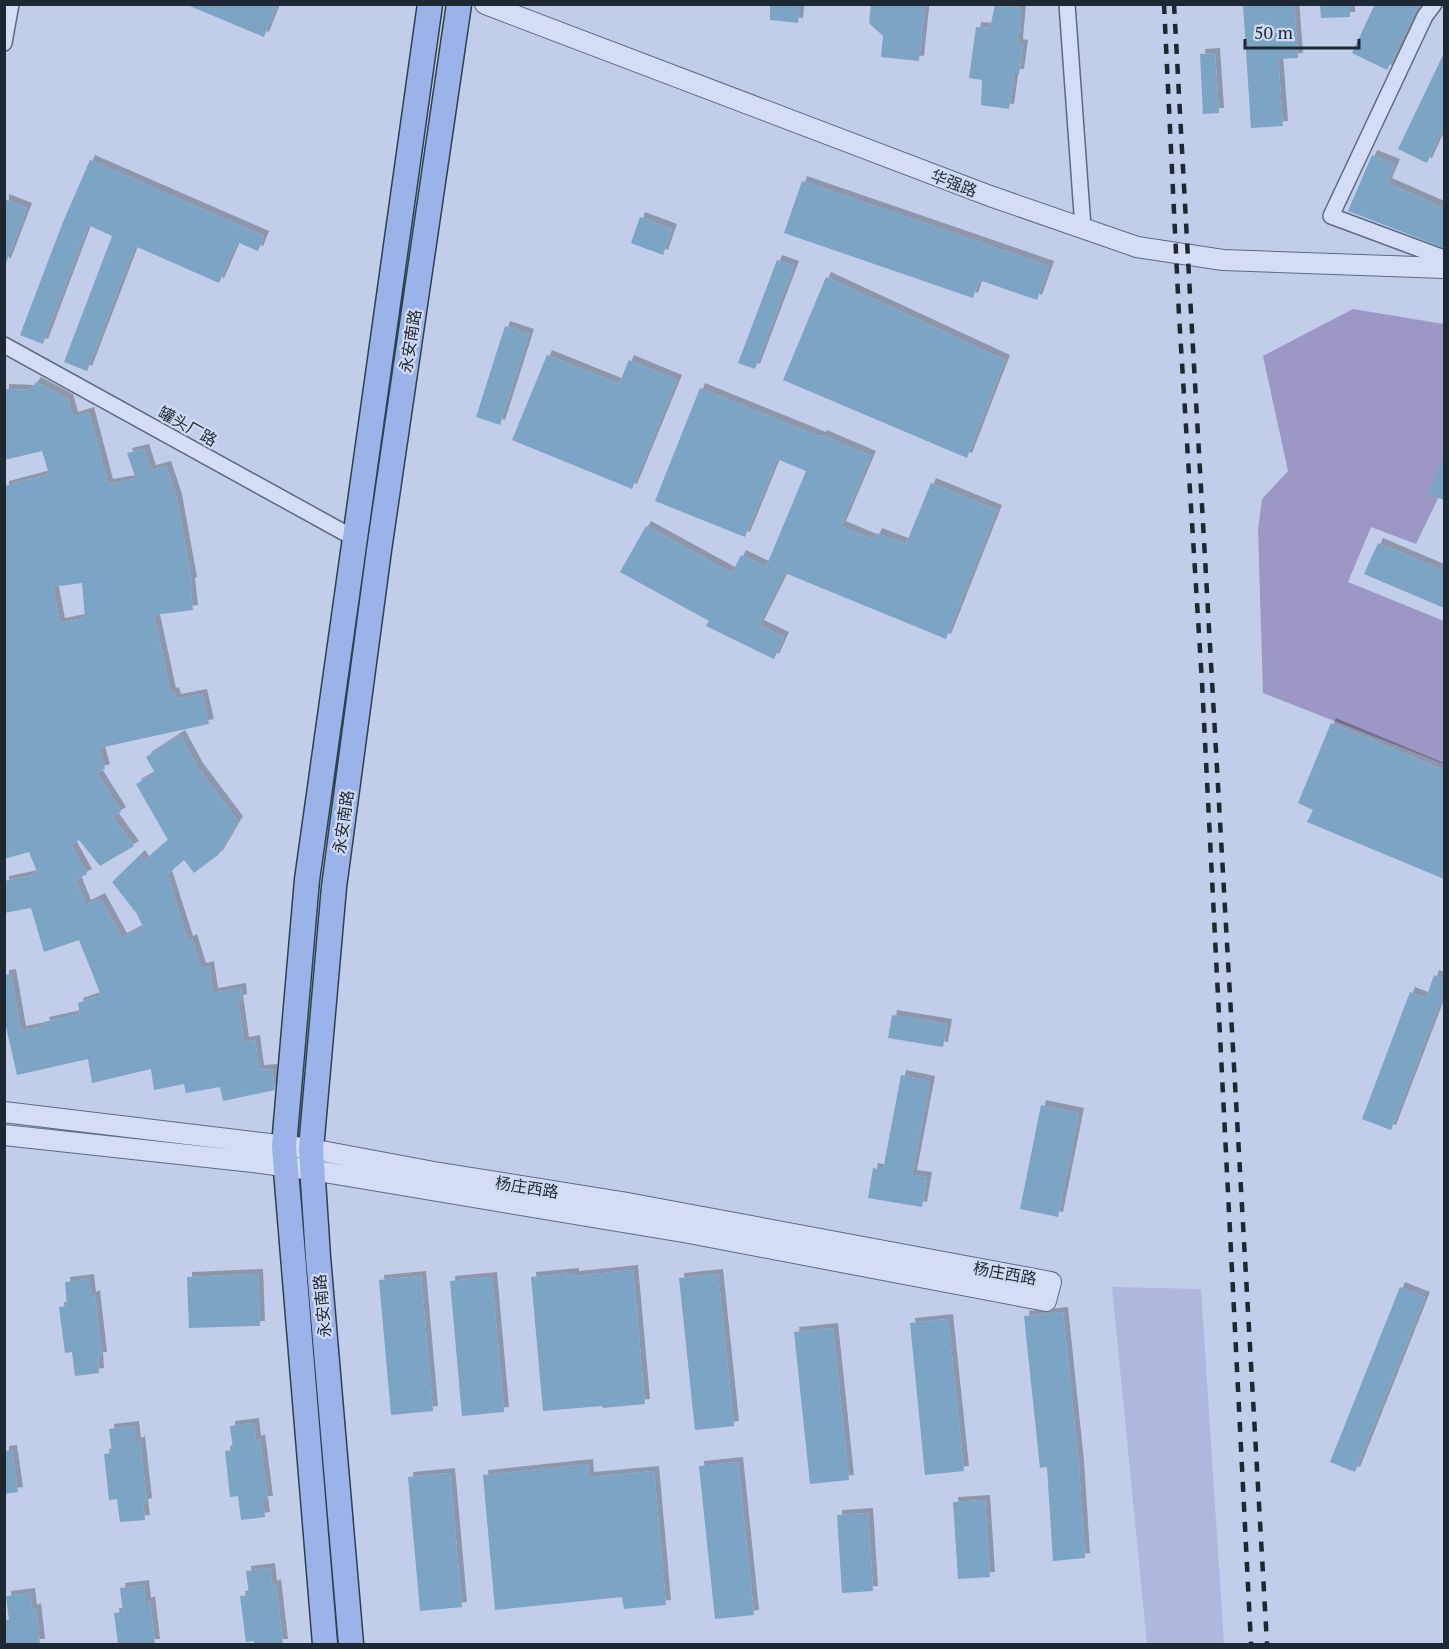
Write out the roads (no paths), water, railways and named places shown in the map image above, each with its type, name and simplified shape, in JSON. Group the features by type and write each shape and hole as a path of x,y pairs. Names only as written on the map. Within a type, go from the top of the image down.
{"main road":[{"name":"永安南路","path":"325,1644 285,1156 307,880 430,4"},
{"name":"永安南路","path":"351,1644 318,1257 312,1159 336,876 379,550 459,4"}],"street":[{"path":"4,43 11,4"},
{"name":"华强路","path":"485,4 990,196 1137,247 1223,260 1444,268"},
{"path":"1067,4 1083,228"},
{"path":"1434,4 1425,16 1331,216 1444,258"},
{"name":"罐头厂路","path":"4,345 354,538"},
{"name":"杨庄西路","path":"4,1112 285,1156"},
{"name":"杨庄西路","path":"4,1135 285,1156 434,1172 622,1202 1051,1282 1046,1301 312,1159"}],"railway":[{"path":"1164,4 1179,315 1202,682 1251,1644"},
{"path":"1174,4 1267,1644"}]}
